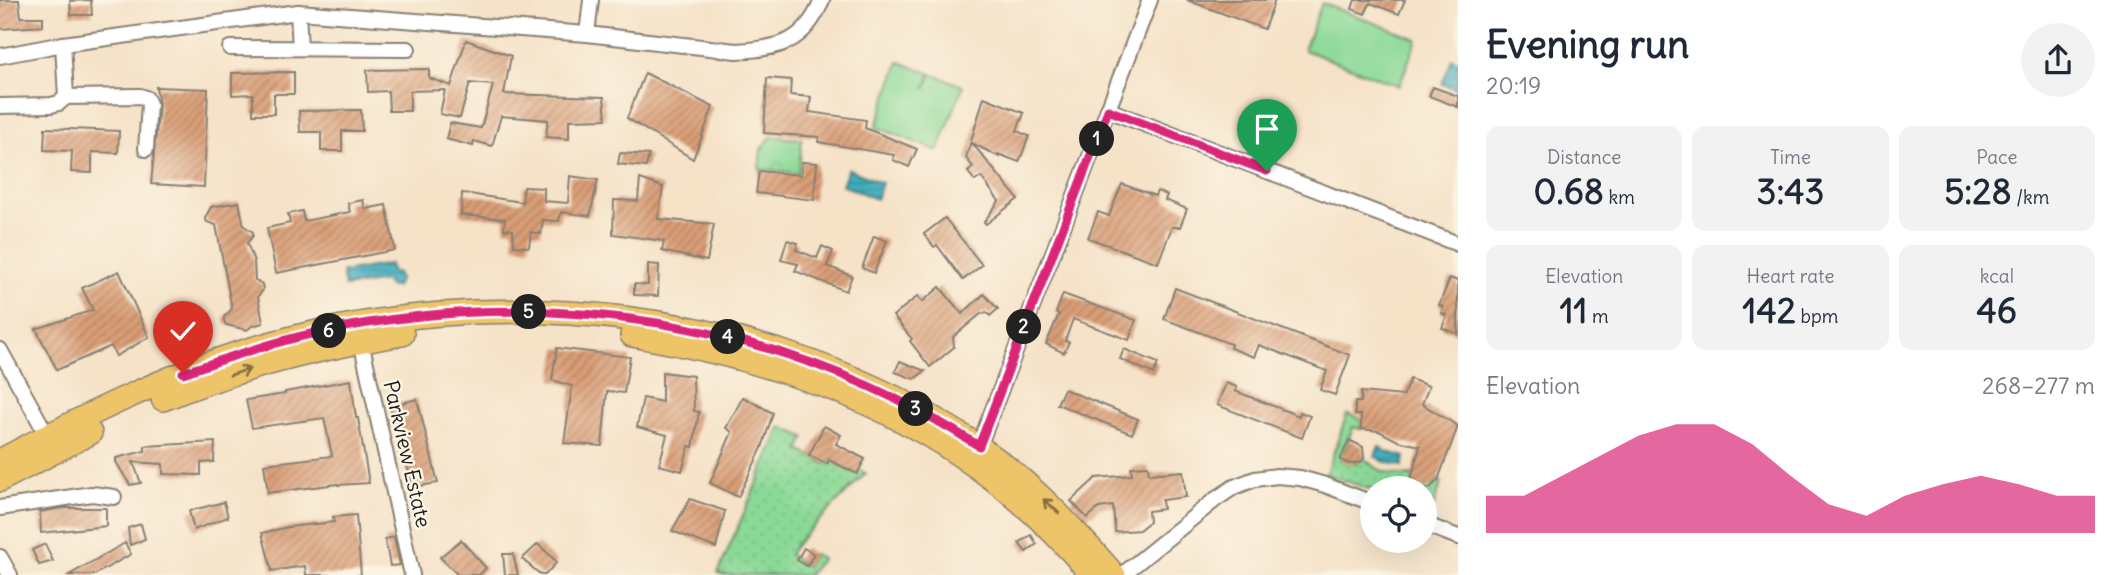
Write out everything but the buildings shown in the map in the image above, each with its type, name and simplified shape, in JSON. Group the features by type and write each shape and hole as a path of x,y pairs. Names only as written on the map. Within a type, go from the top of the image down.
{"main road":[{"path":"0,461 47,436 183,373 251,349 400,319 486,313 584,314 675,326 776,351 866,383 979,446 1060,514 1114,575"},
{"path":"0,480 131,412 189,388 273,361 402,334 448,330 586,330 628,334 697,347 796,374 875,406 945,444 1007,489 1070,549 1092,575"}],"street":[{"path":"587,34 591,0"},
{"path":"0,56 63,44 298,12 587,34 736,51 772,48 789,42 801,33 822,0"},
{"path":"979,446 1150,0"},
{"path":"298,12 300,48"},
{"path":"63,44 66,97"},
{"path":"230,48 408,49"},
{"path":"0,106 51,105 66,97 139,96 145,98 149,104 146,149"},
{"path":"1108,110 1458,244"},
{"name":"Parkview Estate","path":"360,341 412,575"},
{"path":"0,350 47,436"},
{"path":"1122,575 1216,499 1234,487 1255,479 1277,476 1300,478 1360,499"},
{"path":"0,508 92,494 114,497"},
{"path":"1437,529 1458,537"},
{"path":"0,557 10,575"}],"green space":[{"path":"1322,3 1417,39 1399,86 1304,50"},
{"path":"899,62 930,73 925,89 932,74 963,86 938,151 876,127"},
{"path":"771,137 802,139 799,173 759,169 761,149"},
{"path":"1347,414 1361,419 1361,429 1353,427 1341,460 1356,464 1364,458 1386,472 1411,476 1360,476 1360,486 1326,474"},
{"path":"781,427 805,437 799,450 826,464 829,460 857,474 859,470 866,473 797,543 789,555 807,566 814,554 822,559 808,575 718,573"},
{"path":"1437,482 1442,482 1437,496"}],"water":[{"path":"1452,59 1458,61 1458,90 1442,84"},
{"path":"848,169 882,183 876,199 842,185"},
{"path":"390,264 391,272 397,273 400,278 396,287 390,287 385,281 345,287 342,272"},
{"path":"1379,446 1385,451 1405,457 1402,466 1382,461 1375,456"}],"route":[{"path":"183,373 251,349 400,319 486,313 584,314 714,334 821,365 910,405 979,446 1108,110 1267,171"}]}
